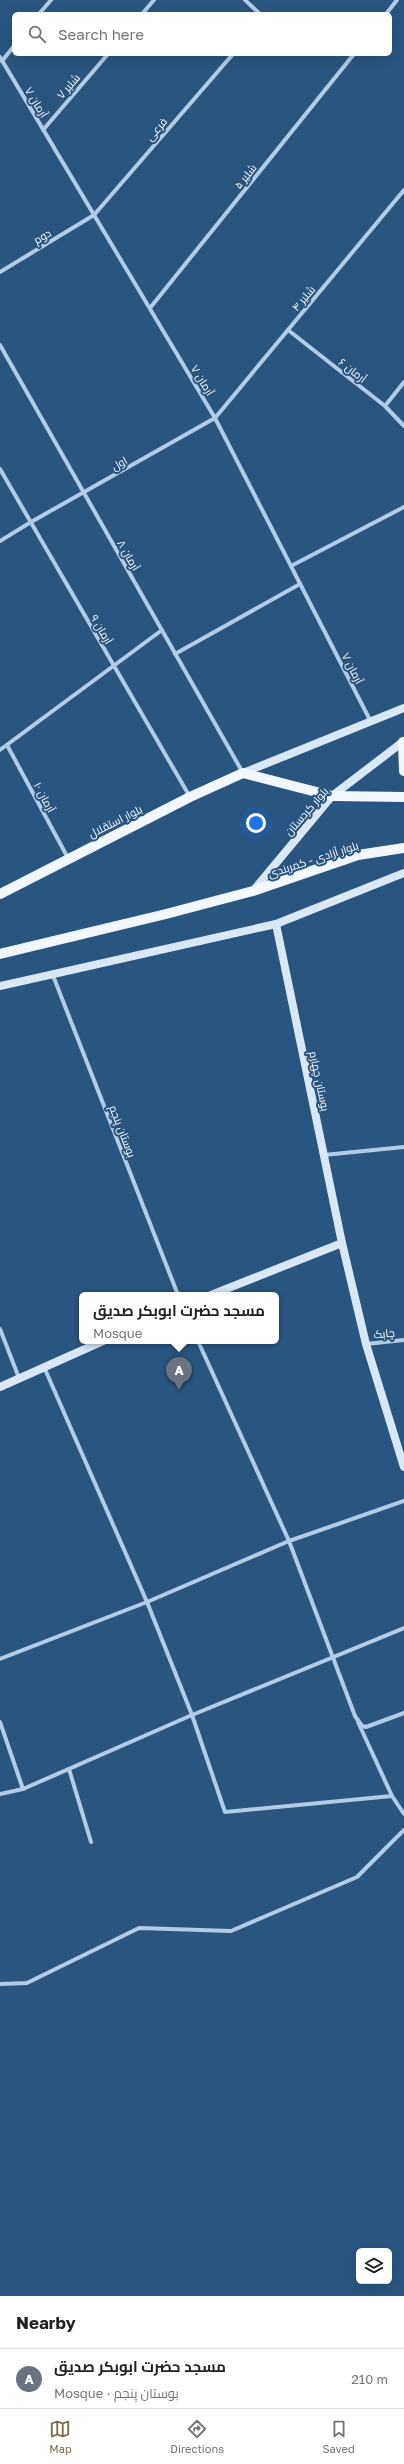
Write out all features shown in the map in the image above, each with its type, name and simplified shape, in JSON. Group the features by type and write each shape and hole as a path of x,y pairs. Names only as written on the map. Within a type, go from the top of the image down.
{"main road":[{"path":"403,741 404,771"},
{"path":"243,773 332,796 404,797"},
{"name":"بلوار استقلال","path":"0,894 190,797 243,773"},
{"name":"بلوار آزادی - کمربندی","path":"253,891 358,855 404,848"},
{"path":"0,954 166,914 253,891"}],"street":[{"path":"41,12 51,0"},
{"path":"144,12 154,0"},
{"path":"245,0 258,12"},
{"path":"388,12 397,0"},
{"path":"1,59 12,48"},
{"name":"شلیر ۷","path":"43,130 106,56"},
{"name":"فرعی","path":"94,215 231,56"},
{"name":"شلیر ۵","path":"150,308 352,56"},
{"name":"آرمان ۷","path":"1,59 215,418 371,722"},
{"name":"شلیر ۴","path":"215,418 404,190"},
{"name":"دوم","path":"0,272 94,215"},
{"name":"آرمان ۶","path":"288,330 385,406 404,426"},
{"name":"آرمان ۸","path":"0,345 243,773"},
{"path":"385,406 404,382"},
{"name":"اول","path":"0,542 30,522 215,418"},
{"name":"آرمان ۹","path":"0,469 190,797"},
{"path":"291,566 404,507"},
{"path":"175,654 300,584"},
{"path":"0,750 162,630"},
{"path":"243,773 404,708"},
{"name":"بلوار کردستان","path":"253,891 332,796 403,741"},
{"name":"آرمان ۱۰","path":"7,745 68,858"},
{"path":"0,986 52,973 276,924 404,873"},
{"name":"بوستان چهارم","path":"276,924 342,1243 366,1344 404,1468"},
{"name":"بوستان پنجم","path":"52,973 177,1292"},
{"path":"324,1155 404,1147"},
{"path":"219,1292 342,1243"},
{"path":"0,1329 19,1378"},
{"name":"چابک","path":"366,1344 404,1340"},
{"path":"0,1387 97,1344"},
{"path":"199,1344 289,1541 358,1722 392,1796 404,1814"},
{"path":"44,1367 147,1602 192,1714 226,1812 392,1796"},
{"path":"0,1659 147,1602 289,1541 404,1501"},
{"path":"0,1794 23,1788 192,1714 404,1628"},
{"path":"358,1722 362,1726 370,1727 404,1713"},
{"path":"0,1722 23,1788"},
{"path":"69,1769 91,1842"},
{"path":"0,1984 27,1983 139,1928 231,1931 357,1877 404,1830"}],"place":[{"name":"مسجد حضرت ابوبکر صدیق","path":"179,1390"}]}
